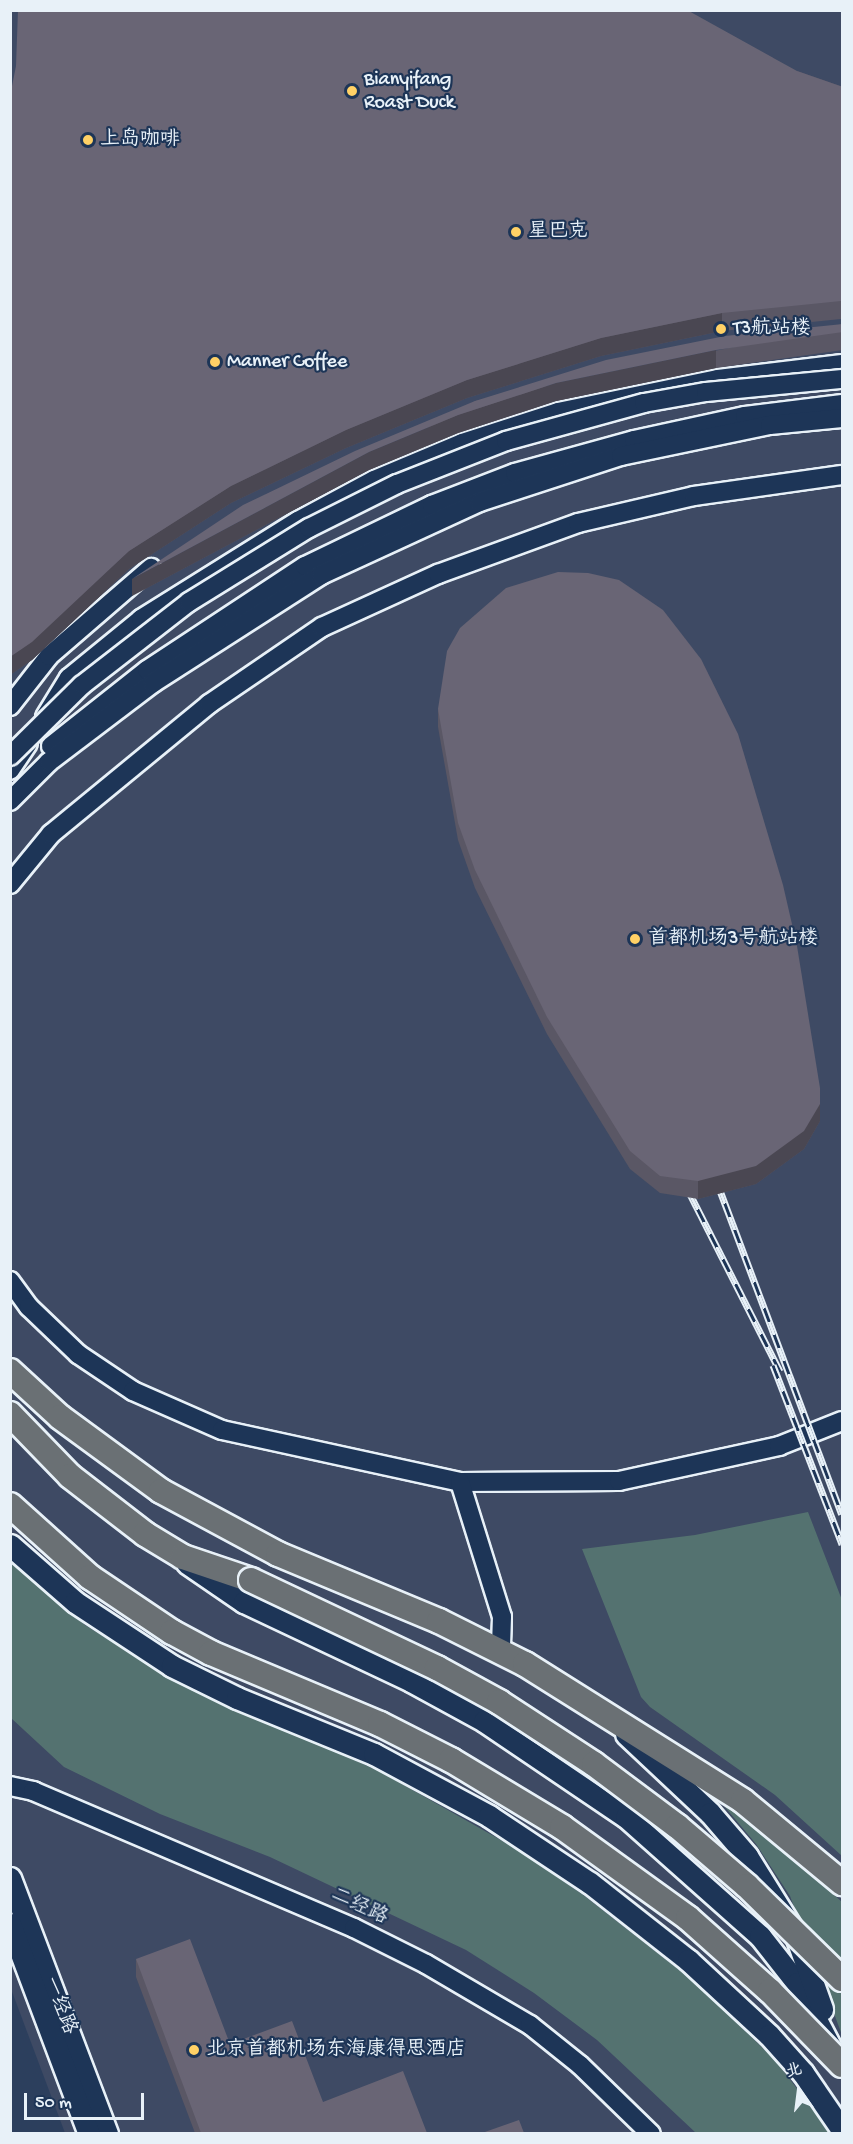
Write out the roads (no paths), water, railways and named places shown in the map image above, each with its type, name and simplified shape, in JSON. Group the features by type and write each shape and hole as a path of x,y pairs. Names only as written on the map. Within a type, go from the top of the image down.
{"highway":[{"path":"10,1371 60,1417 134,1473 210,1520 303,1566 501,1650 743,1801 843,1883"},
{"path":"10,1414 70,1476 170,1551 251,1580 401,1648 499,1702 585,1758 658,1811 738,1878 783,1917 843,1979"},
{"path":"10,1505 90,1577 172,1632 211,1653 339,1705 430,1749 562,1827 688,1918 770,1991 842,2071"}],"main road":[{"path":"10,1545 75,1602 172,1666 237,1698 374,1754 489,1816 590,1883 688,1960 769,2035 802,2073 843,2130"},
{"path":"170,1551 244,1602 411,1681 484,1721 626,1817 760,1935 797,1983 842,2071"},
{"path":"603,1713 710,1813 761,1876 803,1951 842,2071"},
{"name":"一经路","path":"10,1878 107,2133"},
{"name":"一经路","path":"10,1924 88,2133"}],"street":[{"path":"10,770 69,678 141,619 298,521 374,480 462,443 558,412 718,379 843,364"},
{"path":"10,756 82,685 182,607 309,528 397,484 506,441 644,403 706,392 843,379"},
{"path":"10,778 121,689 184,645 318,559 398,519 515,473 634,440 745,416 843,404"},
{"path":"10,801 49,762 153,683 331,570 480,502 621,456 770,425 843,418"},
{"path":"10,884 51,834 209,704 322,627 438,574 578,523 694,496 843,475"},
{"path":"10,706 49,657 137,577 167,558"},
{"path":"10,1281 29,1308 78,1354 133,1391 222,1430 460,1482 619,1480 778,1446 843,1421"},
{"path":"460,1482 502,1617 501,1650"},
{"name":"二经路","path":"10,1786 33,1791 321,1914 426,1964 530,2025 580,2065 651,2133"}],"railway":[{"path":"715,1177 842,1514"},
{"path":"685,1184 780,1371"},
{"path":"773,1365 842,1544"}],"place":[{"name":"Bianyifang Roast Duck","path":"352,91"},
{"name":"上岛咖啡","path":"88,140"},
{"name":"星巴克","path":"516,232"},
{"name":"T3航站楼","path":"721,329"},
{"name":"Manner Coffee","path":"215,362"},
{"name":"首都机场3号航站楼","path":"635,939"},
{"name":"北京首都机场东海康得思酒店","path":"194,2050"}]}
